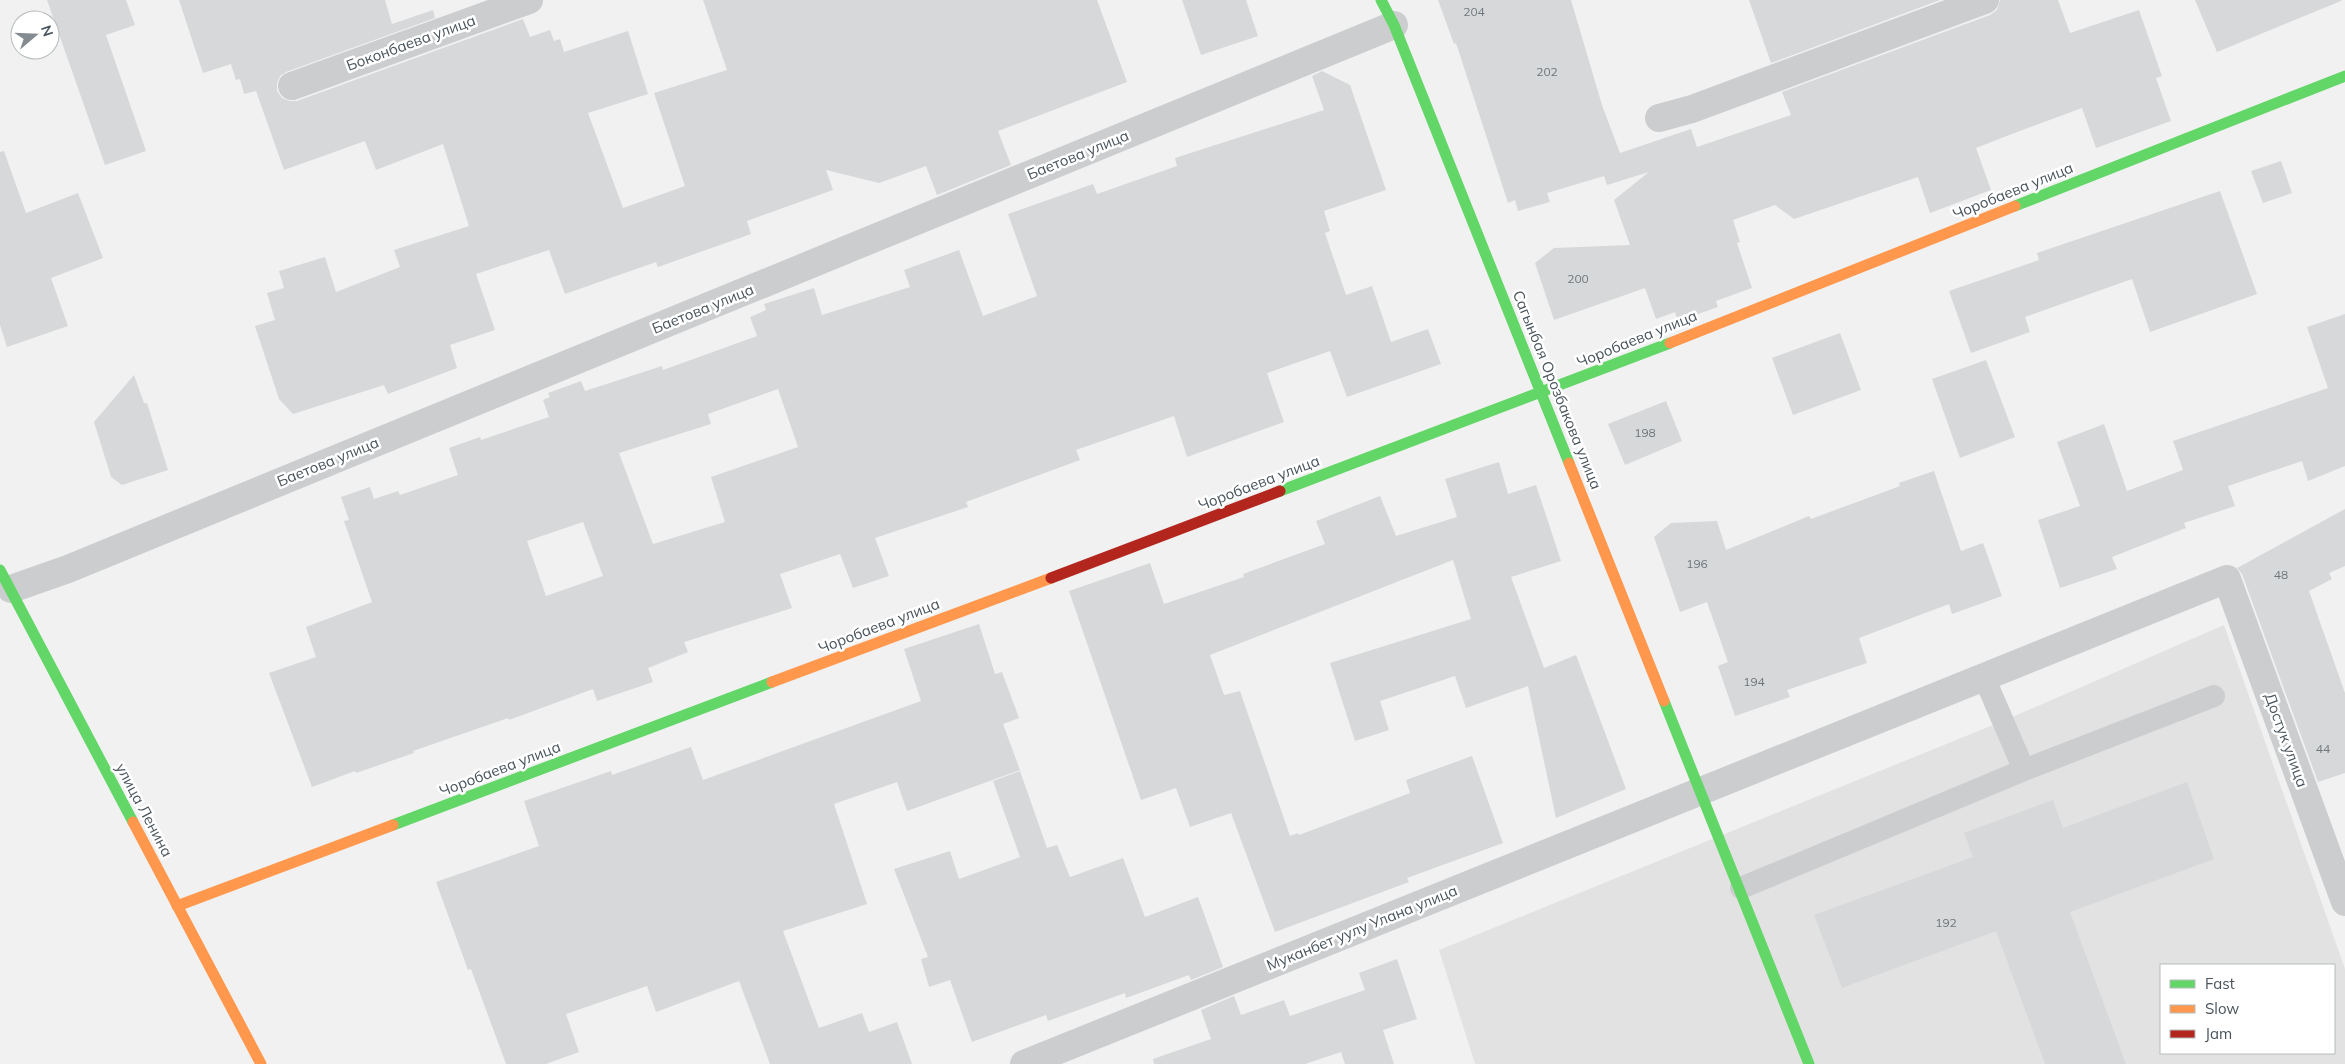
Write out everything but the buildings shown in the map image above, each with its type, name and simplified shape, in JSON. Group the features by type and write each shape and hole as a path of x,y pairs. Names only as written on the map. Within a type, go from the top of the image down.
{"street":[{"name":"Боконбаева улица","path":"292,86 529,0"},
{"name":"Сагынбая Орозбакова улица","path":"1381,0 1394,25 1741,888 1809,1064"},
{"path":"1659,118 1692,108 1985,0"},
{"name":"Баетова улица","path":"5,580 77,565 1394,25"},
{"name":"Чоробаева улица","path":"178,906 1542,393 2345,76"},
{"name":"Муканбет уулу Улана улица","path":"1024,1064 2227,579"},
{"name":"Достук улица","path":"2227,579 2345,902"},
{"name":"улица Ленина","path":"5,580 261,1064"}],"lane":[{"path":"1984,677 2024,770"},
{"path":"1741,888 2024,770 2214,696"}],"shaded area":[{"path":"2224,625 2345,969 2345,1064 1475,1064 1439,950 2003,721"}],"traffic: fast":[{"path":"1381,0 1394,25 1569,463"},
{"path":"2015,206 2345,76"},
{"path":"1280,491 1670,343"},
{"path":"0,570 133,822"},
{"path":"393,825 772,682"},
{"path":"1664,701 1809,1064"}],"traffic: slow":[{"path":"1670,343 2015,206"},
{"path":"1569,463 1664,701"},
{"path":"772,682 1051,578"},
{"path":"133,822 261,1064"},
{"path":"177,906 393,825"}],"traffic: jam":[{"path":"1051,578 1280,491"}]}
